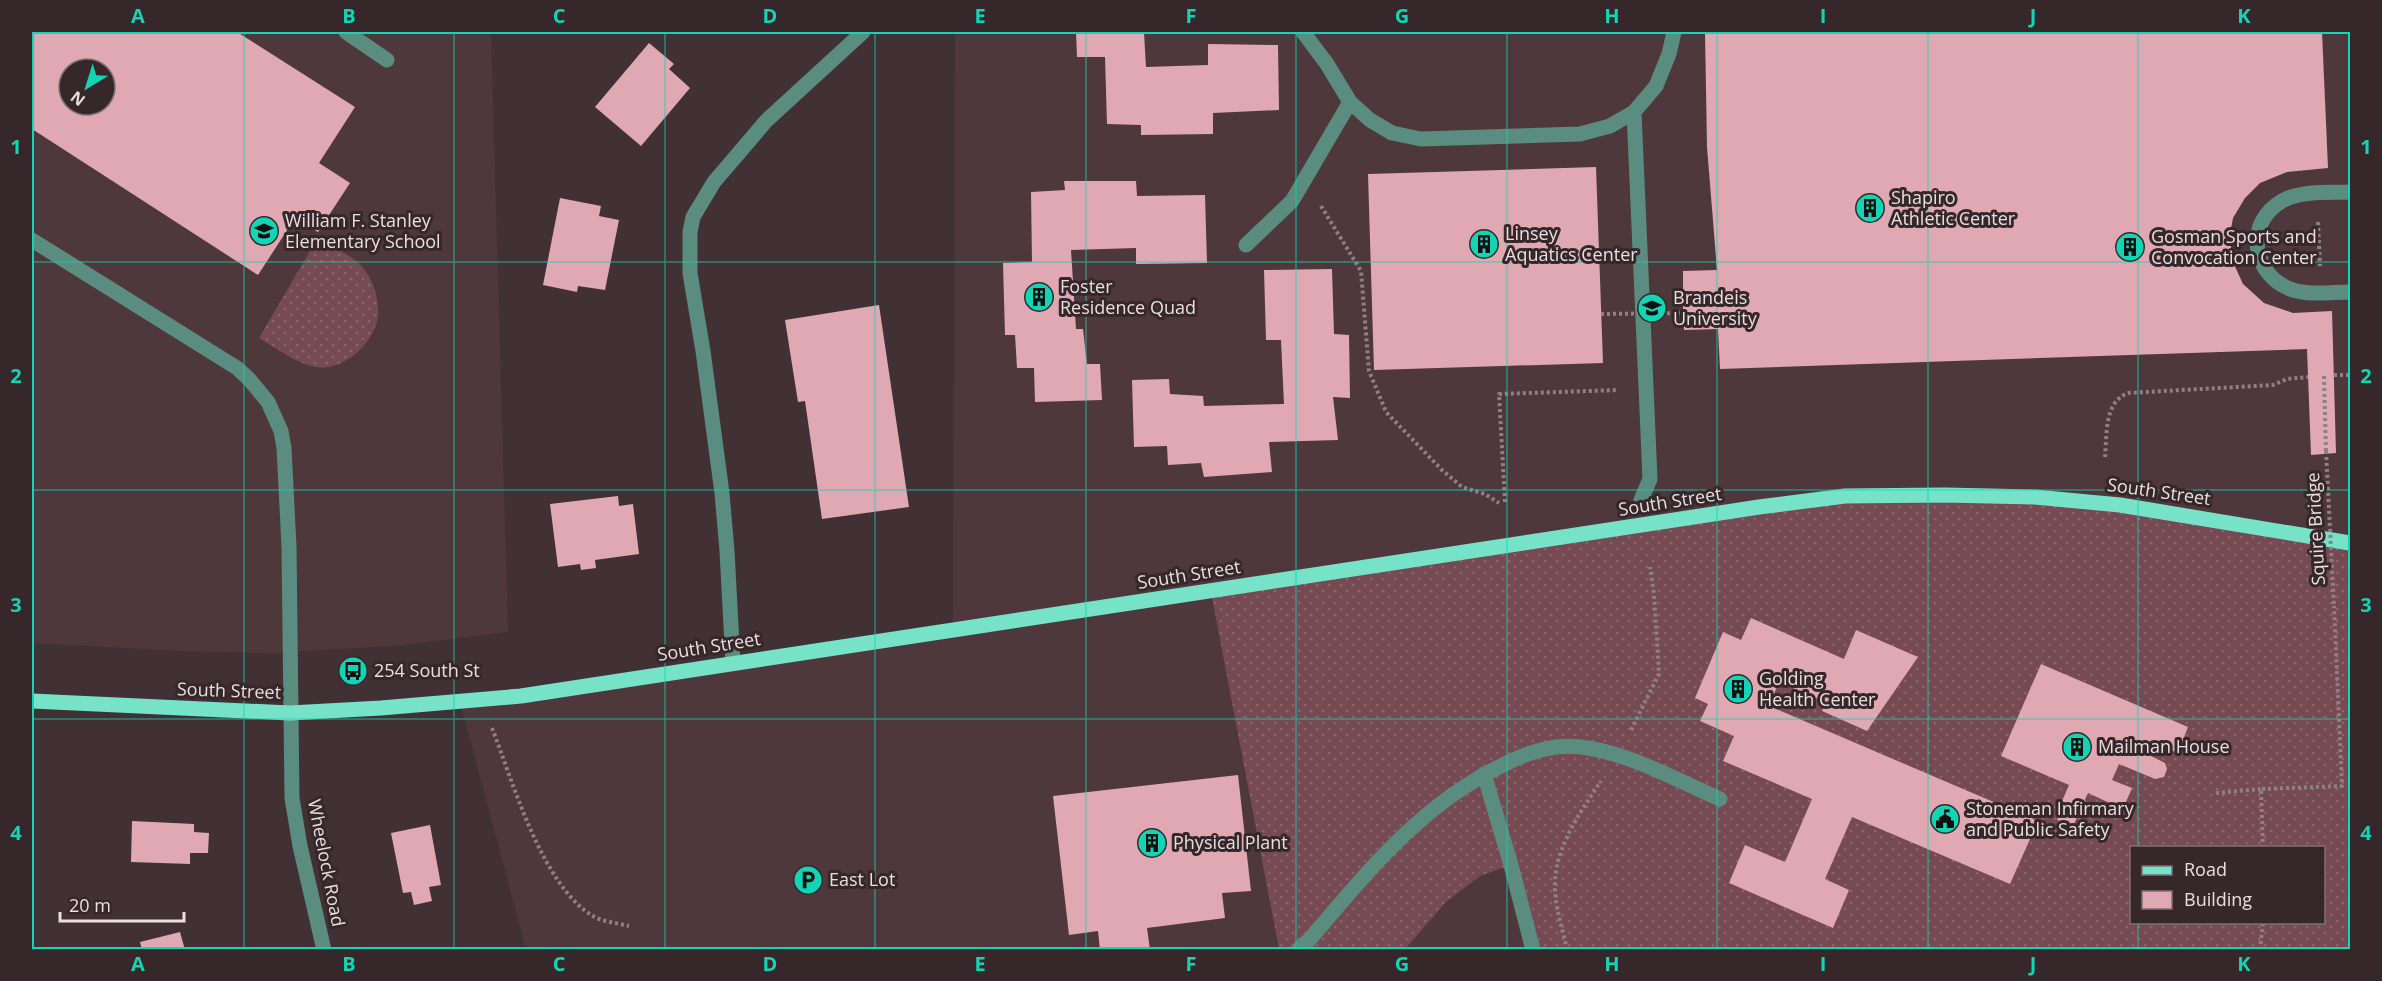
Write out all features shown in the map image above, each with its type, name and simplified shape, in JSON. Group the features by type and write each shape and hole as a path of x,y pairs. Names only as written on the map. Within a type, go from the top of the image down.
{"main road":[{"name":"South Street","path":"32,702 290,713 521,696 1759,507 1845,496 1945,495 2046,498 2120,505 2350,543"}],"street":[{"path":"346,32 387,60"},
{"path":"733,663 723,504 703,351 690,273 690,232 693,217 714,182 766,121 863,32"},
{"path":"1303,32 1327,63 1350,102 1370,120 1392,133 1421,139 1580,134 1610,126 1634,112 1656,86 1669,54 1674,32"},
{"path":"1246,245 1292,201 1350,102"},
{"path":"1634,112 1650,479 1641,500"},
{"path":"2350,192 2317,193 2283,201 2271,209 2261,222 2257,235 2260,261 2276,281 2287,288 2298,292 2350,292"},
{"name":"Wheelock Road","path":"32,240 237,368 259,390 276,416 284,448 289,536 290,713 295,819 324,950"},
{"path":"1298,950 1310,939 1374,863 1412,825 1449,795 1520,756 1554,746 1587,747 1617,755 1720,799"},
{"path":"1484,774 1533,950"}],"path":[{"path":"1304,181 1361,271 1369,371 1386,411 1462,488 1485,494 1499,503"},
{"path":"2318,221 2320,276"},
{"path":"1601,314 1683,313"},
{"path":"2334,375 2350,375"},
{"name":"Squire Bridge","path":"2261,789 2342,786 2326,451 2325,376"},
{"path":"2105,457 2112,406 2116,400 2128,393 2273,385 2287,379 2308,377"},
{"path":"1505,502 1499,394 1646,388"},
{"path":"1567,950 1555,891 1556,865 1575,821 1617,755 1659,674 1650,567"},
{"path":"482,699 537,844 569,898 595,917 628,926"},
{"path":"2216,793 2261,789 2263,846"},
{"path":"2260,950 2263,924"}],"shaded area":[{"name":"William F. Stanley Elementary School","path":"32,32 491,32 508,632 394,646 271,653 32,643"},
{"name":"Brandeis University","path":"955,32 2350,32 2350,949 526,949 460,702 953,630"},
{"path":"317,239 348,255 364,269 374,287 378,308 374,330 362,348 346,361 326,367 316,367 301,362 259,338"},
{"path":"1845,496 2035,497 2350,543 2350,949 1533,949 1511,865 1480,876 1446,902 1405,949 1279,949 1211,592"}],"building":[{"path":"32,32 237,32 355,107 319,163 350,183 318,232 295,218 258,275 32,129"},
{"path":"1076,32 1144,32 1146,67 1208,65 1208,44 1278,45 1279,110 1213,113 1213,134 1141,135 1141,125 1107,124 1105,57 1077,57"},
{"name":"Gosman Sports and Convocation Center","path":"1705,32 2322,32 2328,168 2287,172 2260,183 2245,198 2233,218 2230,234 2232,260 2243,284 2264,303 2293,313 2332,311 2336,453 2311,455 2307,349 1720,369 1718,329 1684,330 1683,313 1683,271 1717,270 1707,147"},
{"path":"649,43 674,64 669,69 690,88 641,146 595,107"},
{"name":"Linsey Aquatics Center","path":"1596,167 1603,363 1374,370 1368,174"},
{"name":"Foster Residence Quad","path":"1064,181 1136,181 1137,196 1205,195 1207,263 1136,264 1136,248 1071,250 1076,329 1083,329 1087,364 1100,364 1102,400 1035,402 1034,368 1017,368 1015,335 1005,335 1003,263 1032,262 1031,192 1065,190"},
{"path":"560,198 601,206 599,216 619,220 605,290 578,286 577,292 543,285"},
{"path":"1332,269 1334,334 1349,335 1350,398 1333,397 1338,440 1269,442 1272,472 1204,477 1201,463 1168,465 1167,446 1134,447 1132,380 1169,379 1170,394 1203,396 1204,406 1284,404 1281,340 1266,340 1264,270"},
{"path":"879,305 909,507 822,519 805,401 798,402 785,320"},
{"path":"618,496 619,506 633,504 639,554 595,560 596,568 581,570 580,564 558,567 550,504"},
{"name":"Stoneman Infirmary and Public Safety","path":"1751,618 1844,659 1856,630 1918,657 1867,731 1822,711 1825,702 1779,682 1769,706 2038,821 2010,884 1852,817 1825,879 1849,890 1833,928 1729,883 1745,845 1785,862 1812,799 1723,761 1734,736 1700,721 1708,704 1695,698 1723,632 1741,640"},
{"name":"Mailman House","path":"2041,664 2188,727 2178,753 2152,742 2147,754 2165,763 2167,769 2164,777 2155,779 2119,764 2112,780 2132,788 2123,809 2088,793 2074,824 2065,827 2059,823 2056,815 2069,785 2001,756"},
{"name":"Physical Plant","path":"1238,775 1251,891 1222,893 1225,918 1147,928 1150,950 1100,950 1098,931 1069,935 1053,796"},
{"path":"132,821 194,824 194,832 209,833 208,853 190,853 190,864 131,862"},
{"path":"430,825 441,885 429,887 432,901 414,905 411,892 403,893 391,833"},
{"path":"180,932 185,950 142,950 140,942"}],"place":[{"name":"Shapiro Athletic Center","path":"1870,208"},
{"name":"William F. Stanley Elementary School","path":"264,231"},
{"name":"Linsey Aquatics Center","path":"1484,244"},
{"name":"Gosman Sports and Convocation Center","path":"2130,247"},
{"name":"Foster Residence Quad","path":"1039,297"},
{"name":"Brandeis University","path":"1652,308"},
{"name":"254 South St","path":"353,671"},
{"name":"Golding Health Center","path":"1738,689"},
{"name":"Mailman House","path":"2077,747"},
{"name":"Stoneman Infirmary and Public Safety","path":"1945,819"},
{"name":"Physical Plant","path":"1152,843"},
{"name":"East Lot","path":"808,880"}]}
